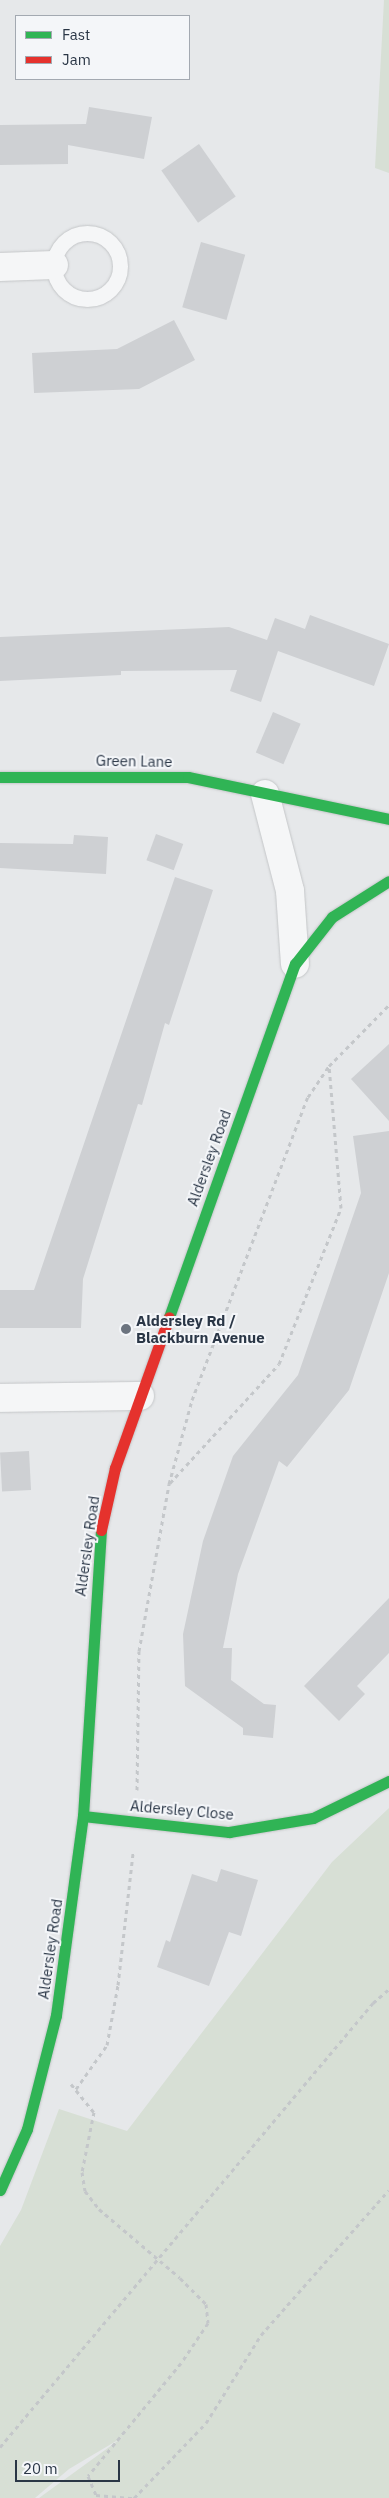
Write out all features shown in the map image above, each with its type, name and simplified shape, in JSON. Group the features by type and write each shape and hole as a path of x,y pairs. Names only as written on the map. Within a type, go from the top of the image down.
{"street":[{"path":"0,267 54,265"},
{"name":"Green Lane","path":"0,777 135,774 188,777 389,819"},
{"path":"266,794 290,891 295,964"},
{"name":"Aldersley Road","path":"0,2190 27,2129 47,2062 83,1816 94,1599 102,1520 115,1468 295,964 332,917 389,881"},
{"path":"0,1398 140,1396"},
{"name":"Aldersley Close","path":"83,1816 137,1820 229,1832 313,1818 389,1781"}],"lane":[{"path":"81,233 108,240 121,264 115,286 98,299 87,300 67,293 60,286 54,265 62,244 81,233"}],"path":[{"path":"76,2089 106,2045 118,1985 137,1820 139,1651 169,1484 192,1400 308,1097 329,1066 389,1005"},
{"path":"169,1484 278,1364 341,1208 329,1066"},
{"path":"0,2447 373,2003 389,1989"},
{"path":"47,2062 76,2089 94,2112 82,2172 85,2191 99,2209 180,2278 206,2304 208,2323 181,2364 88,2476 96,2495 134,2498 206,2423 261,2335 389,2190"}],"shaded area":[{"path":"384,0 389,0 389,173 375,168"},
{"path":"389,1808 389,2498 39,2498 123,2437 69,2469 35,2498 0,2498 0,2246 21,2210 59,2109 127,2131 332,1862"}],"building":[{"path":"89,107 152,117 144,159 68,145 68,164 0,165 0,125 86,124"},
{"path":"199,144 236,196 198,223 161,170"},
{"path":"201,242 245,255 226,320 182,307"},
{"path":"174,320 195,360 139,389 34,393 32,353 117,349"},
{"path":"310,615 389,644 374,686 278,651 261,702 230,691 237,670 121,671 121,675 0,681 0,637 229,627 267,640 275,618 305,629"},
{"path":"273,712 301,724 283,764 256,753"},
{"path":"156,834 183,844 174,870 146,860"},
{"path":"74,835 108,837 106,874 0,868 0,843 73,844"},
{"path":"175,877 213,890 169,1025 165,1023 142,1105 138,1104 83,1279 81,1328 0,1328 0,1290 34,1290"},
{"path":"389,1044 389,1121 351,1079"},
{"path":"389,1131 389,1273 349,1390 287,1467 279,1461 238,1574 223,1648 232,1648 231,1680 264,1704 276,1705 273,1738 243,1735 243,1728 185,1686 183,1634 203,1541 233,1456 298,1375 361,1193 353,1136"},
{"path":"29,1451 31,1490 2,1491 0,1453"},
{"path":"389,1598 389,1653 357,1686 365,1694 339,1721 304,1686"},
{"path":"221,1869 258,1880 241,1936 229,1932 209,1986 157,1967 166,1940 170,1942 192,1874 217,1882"}],"traffic: fast":[{"path":"0,777 188,777 389,819"},
{"path":"169,1317 295,964 332,917 389,881"},
{"path":"0,2190 27,2129 56,2015 83,1816 101,1530"},
{"path":"83,1816 229,1832 313,1818 389,1781"}],"traffic: jam":[{"path":"101,1530 115,1468 169,1317"}],"place":[{"name":"Aldersley Rd / Blackburn Avenue","path":"126,1329"}]}
